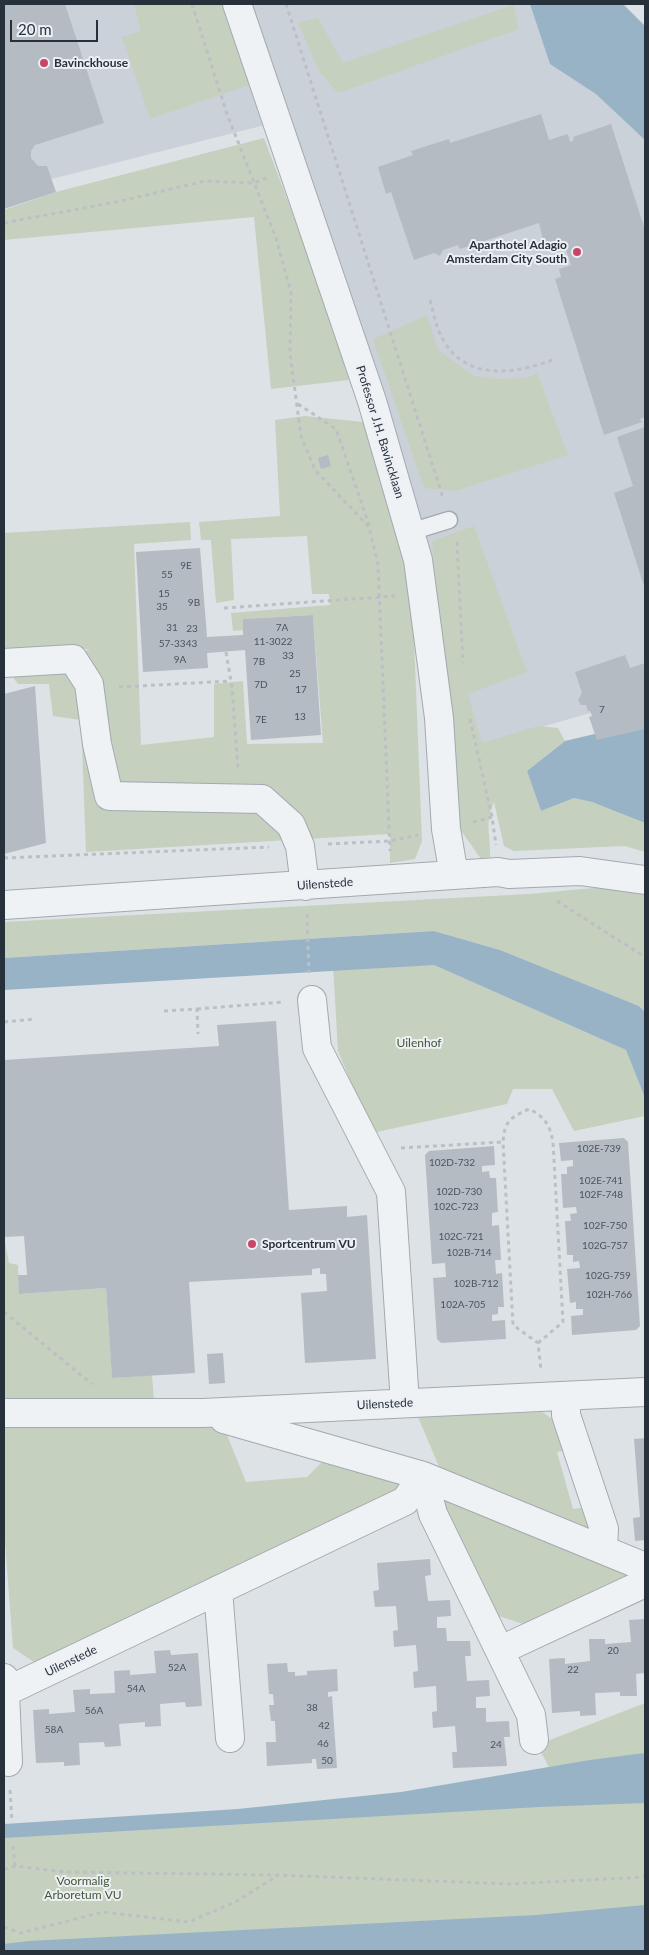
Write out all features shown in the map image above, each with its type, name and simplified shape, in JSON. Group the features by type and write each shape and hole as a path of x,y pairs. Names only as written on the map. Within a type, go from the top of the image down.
{"street":[{"name":"Professor J.H. Bavincklaan","path":"237,4 269,103 372,401 418,560 439,718 446,829 454,875"},
{"path":"4,663 73,659 89,684 97,744 109,796 262,799 291,825 300,846 305,886"},
{"name":"Uilenstede","path":"4,905 454,875 580,871 645,880"},
{"path":"311,988 317,1048 391,1192 405,1403"},
{"name":"Uilenstede","path":"4,1413 204,1413 645,1392"},
{"path":"554,1397 566,1415 604,1529 603,1549"},
{"name":"Uilenstede","path":"204,1413 423,1476 645,1567"},
{"path":"423,1476 433,1514 501,1650 531,1715 534,1740"},
{"name":"Uilenstede","path":"8,1762 4,1685 218,1590 405,1501 423,1476"},
{"path":"501,1650 645,1583"},
{"path":"218,1590 230,1738"}],"lane":[{"path":"410,532 450,520"}],"path":[{"path":"192,4 227,114 276,238 291,293 290,354 301,436 315,470 369,526"},
{"path":"4,223 121,201 205,181 253,183 293,168"},
{"path":"430,300 443,340 451,352 463,362 489,372 503,372 532,368 552,360"},
{"path":"298,403 336,429 369,526 378,565 391,879"},
{"path":"224,608 422,594"},
{"path":"226,652 231,681 240,798"},
{"path":"90,689 231,681"},
{"path":"4,858 390,841 492,817"},
{"path":"549,897 645,957"},
{"path":"164,1010 197,1009 311,988 308,926"},
{"path":"197,1009 198,1034"},
{"path":"4,1022 35,1019"},
{"path":"538,1343 563,1322 551,1128 542,1115 529,1109 514,1116 504,1125 503,1142 513,1325 538,1343 554,1397"},
{"path":"371,1150 503,1142"},
{"path":"4,1312 128,1413"},
{"path":"13,1846 15,1866"},
{"path":"4,1869 15,1866 65,1872 277,1876 509,1884 645,1877"},
{"path":"4,1927 21,1933 103,1912 189,1922 198,1920 237,1901 277,1876"}],"shaded area":[{"path":"4,4 580,4 645,36 645,697 428,760 424,670 409,555 269,124 4,191"}],"green space":[{"path":"134,4 226,4 252,84 150,119 122,37 141,31"},
{"path":"513,5 519,29 338,93 319,71 298,23 318,18 343,63"},
{"path":"264,138 317,278 349,380 271,389 254,217 4,240 4,210 56,192"},
{"path":"427,315 438,350 474,376 497,379 527,378 537,373 568,455 455,491 424,488 373,339"},
{"path":"305,416 363,422 400,541 412,589 422,841 415,859 390,863 390,834 86,852 81,720 53,716 49,684 18,684 6,668 48,670 89,649 4,654 4,533 190,522 191,540 134,544 141,745 214,737 214,684 243,681 247,744 323,743 313,615 243,619 244,630 233,631 231,613 330,605 329,594 312,594 307,536 231,539 234,600 216,603 211,540 201,540 199,522 280,516 275,420"},
{"path":"474,526 527,672 468,694 482,743 538,726 558,728 565,741 527,771 541,811 574,798 592,802 645,823 645,852 625,846 514,851 504,846 494,802 489,817 490,857 481,859 460,829 432,541"},
{"path":"615,886 645,894 645,1012 639,1006 500,950 434,931 4,958 4,922 529,894"},
{"name":"Uilenhof","path":"333,965 434,965 626,1050 645,1098 645,1116 574,1131 552,1089 513,1089 507,1104 372,1133 338,1051"},
{"path":"4,1237 9,1263 18,1265 19,1294 106,1288 112,1378 152,1375 154,1401 4,1399"},
{"path":"542,1412 561,1425 571,1449 557,1452 573,1509 590,1507 592,1532 443,1476 418,1417"},
{"path":"223,1425 246,1482 307,1477 326,1458 405,1481 399,1492 40,1666 13,1648 4,1529 4,1426"},
{"path":"443,1500 636,1578 529,1626 493,1614 440,1509"},
{"path":"645,1703 645,1754 549,1767 537,1745"},
{"name":"Voormalig Arboretum VU","path":"645,1792 645,1908 4,1951 4,1835"}],"water":[{"path":"530,4 623,4 645,26 645,140 596,94 550,64"},
{"path":"645,722 645,823 592,802 574,798 541,811 527,771 565,741"},
{"path":"434,931 500,950 639,1006 645,1012 645,1098 626,1050 434,965 4,990 4,958"},
{"path":"645,1753 645,1803 539,1807 4,1838 4,1824 238,1809 401,1792 590,1760"},
{"path":"645,1905 645,1951 4,1951 4,1944 29,1941 536,1915"}],"building":[{"name":"Bavinckhouse","path":"4,4 65,4 104,123 35,145 31,151 31,158 38,166 47,166 56,192 4,209"},
{"path":"541,114 549,140 568,134 570,142 574,140 573,137 611,124 645,230 645,417 640,419 642,422 604,435 555,279 561,277 559,269 571,265 565,246 546,251 539,223 460,249 458,245 443,250 440,256 434,253 414,260 391,192 386,194 378,167 413,155 411,151 449,139 450,143"},
{"path":"645,427 645,589 614,493 633,486 617,437"},
{"path":"328,455 331,466 321,469 318,458"},
{"path":"200,548 207,637 243,635 243,619 313,615 321,735 251,740 245,650 207,653 208,668 143,672 136,552"},
{"path":"625,655 630,668 645,663 645,729 597,740 589,717 592,716 590,711 588,711 586,705 581,705 578,700 582,693 575,672"},
{"path":"35,686 46,843 4,854 4,694"},
{"path":"276,1021 289,1210 347,1206 347,1217 367,1215 376,1359 305,1363 301,1293 327,1291 326,1274 320,1274 320,1268 312,1269 312,1275 189,1282 195,1373 112,1378 106,1288 19,1294 18,1275 27,1275 24,1236 4,1237 4,1060 219,1046 217,1025"},
{"path":"624,1138 628,1142 640,1326 636,1330 572,1335 571,1316 583,1315 583,1309 576,1309 576,1302 570,1303 567,1269 580,1268 579,1261 573,1262 573,1255 567,1255 565,1221 571,1221 570,1214 577,1213 576,1207 563,1208 561,1174 567,1174 567,1167 573,1166 573,1160 561,1161 559,1143"},
{"path":"494,1146 495,1165 482,1166 482,1172 489,1171 490,1178 496,1178 498,1212 492,1213 492,1226 499,1225 501,1260 495,1260 496,1274 502,1273 504,1307 498,1307 498,1314 492,1315 492,1321 505,1320 506,1339 441,1343 437,1339 433,1278 446,1277 445,1263 432,1264 425,1155 429,1151"},
{"path":"223,1353 225,1383 209,1384 207,1354"},
{"path":"645,1438 645,1540 635,1541 633,1518 640,1517 634,1439"},
{"path":"430,1559 431,1575 425,1576 428,1601 450,1600 451,1616 437,1617 437,1628 446,1628 447,1641 470,1641 471,1656 465,1656 467,1681 489,1680 490,1696 476,1697 476,1708 486,1708 486,1722 509,1721 510,1737 504,1737 507,1766 453,1768 452,1752 457,1752 455,1726 433,1728 432,1712 437,1711 436,1686 414,1688 413,1672 418,1671 416,1645 394,1647 393,1631 398,1630 396,1606 375,1607 373,1591 379,1590 377,1563"},
{"path":"645,1619 645,1673 636,1674 637,1696 620,1696 620,1692 595,1693 596,1715 580,1716 580,1711 552,1713 549,1659 565,1658 565,1664 590,1661 589,1639 605,1639 605,1644 631,1642 629,1620"},
{"path":"170,1650 171,1655 198,1653 202,1706 186,1707 185,1702 160,1704 161,1726 145,1727 145,1722 119,1724 121,1746 105,1747 104,1742 79,1743 80,1765 64,1766 64,1762 36,1763 33,1710 49,1709 49,1714 75,1712 73,1690 90,1689 90,1694 115,1693 114,1671 130,1670 130,1675 156,1673 154,1651"},
{"path":"287,1663 288,1672 295,1672 295,1676 307,1675 307,1671 337,1669 338,1691 328,1692 328,1697 332,1696 337,1768 317,1769 316,1759 312,1759 312,1763 267,1766 266,1742 276,1742 275,1721 271,1721 269,1705 274,1705 273,1694 269,1694 267,1664"}],"place":[{"name":"Bavinckhouse","path":"44,63"},
{"name":"Aparthotel Adagio Amsterdam City South","path":"577,252"},
{"name":"Sportcentrum VU","path":"252,1244"}]}
